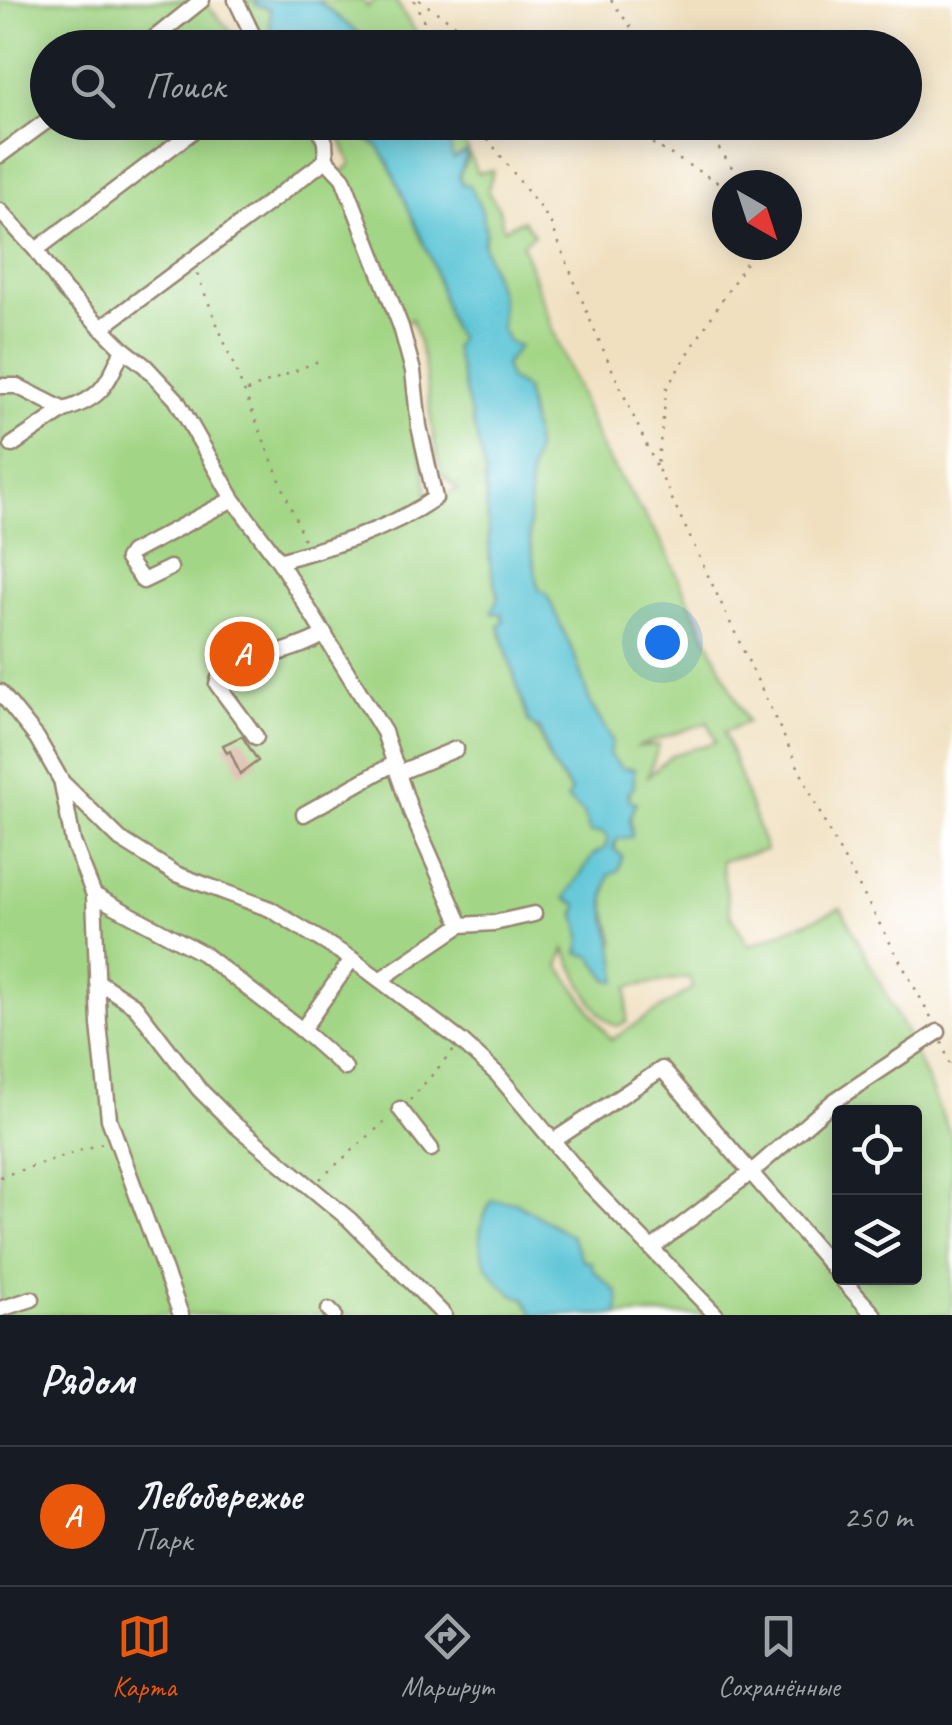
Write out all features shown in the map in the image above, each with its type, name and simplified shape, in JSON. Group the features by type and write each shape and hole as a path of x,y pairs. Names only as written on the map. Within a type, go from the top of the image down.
{"street":[{"path":"164,30 202,0"},
{"path":"236,0 250,30"},
{"path":"0,155 30,133"},
{"path":"36,250 181,140"},
{"path":"278,561 371,532 435,498 420,426 414,371 401,326 344,178 326,160 324,140"},
{"path":"102,328 326,160"},
{"path":"0,210 66,292 176,399 233,500 278,561 384,732 411,812 461,925"},
{"path":"12,445 64,410 96,397 106,388 123,349"},
{"path":"0,386 18,386 64,410"},
{"path":"170,568 143,581 127,559 131,553 233,500"},
{"path":"256,737 217,684 219,678 252,660 306,646 325,634"},
{"path":"0,692 37,738 62,782 104,826 154,863 270,909 352,959 462,1041 497,1074 553,1141 716,1315"},
{"path":"304,814 397,768 456,749"},
{"path":"62,782 73,842 94,895 109,1119 182,1315"},
{"path":"94,895 202,953 345,1068"},
{"path":"382,980 461,925 534,914"},
{"path":"302,1030 352,959"},
{"path":"98,981 135,1006 199,1088 234,1124 350,1220 444,1315"},
{"path":"652,1248 749,1174 834,1101 938,1032"},
{"path":"553,1141 662,1069 832,1268"},
{"path":"400,1109 432,1149"},
{"path":"847,1285 874,1315"},
{"path":"0,1308 32,1299"}],"path":[{"path":"416,0 428,30"},
{"path":"416,0 462,30"},
{"path":"611,0 633,30"},
{"path":"489,140 550,221 593,327 826,828 938,1032 952,1071"},
{"path":"646,140 712,179"},
{"path":"713,140 734,170"},
{"path":"657,467 667,387 747,260"},
{"path":"192,264 303,535 305,554"},
{"path":"246,392 320,360"},
{"path":"310,1188 422,1090 462,1041"},
{"path":"0,1177 115,1138"}],"green space":[{"path":"0,0 202,0 229,30 30,30 30,140 319,140 336,178 351,164 341,140 368,140 378,146 388,162 432,262 459,338 455,348 485,471 490,562 505,621 499,627 529,723 538,732 590,832 602,832 609,838 575,914 591,956 609,980 615,962 611,952 615,943 604,901 617,838 632,836 630,794 634,769 622,768 608,754 612,740 591,705 574,654 546,593 539,591 529,536 530,471 536,448 525,389 509,379 505,365 519,346 509,342 501,329 501,299 483,244 486,231 459,176 467,151 453,159 444,140 464,140 477,173 493,170 488,191 500,211 503,229 523,220 534,234 522,244 602,450 661,541 747,722 724,732 766,850 721,861 730,914 749,946 841,908 908,1037 952,1138 952,1315 0,1315","holes":["412,319 424,362 442,475 458,489 429,502 407,371 395,327","708,722 716,742 672,755 648,776 659,745 636,747","565,949 601,1014 617,1026 627,1022 628,987 689,977 693,988 611,1040 559,965"]},
{"path":"233,0 255,0 256,5 270,9 281,30 257,30"},
{"path":"317,0 363,0 367,7 375,0 395,0 414,30 354,30"}],"water":[{"path":"255,0 317,0 354,30 272,30 270,9 256,5"},
{"path":"368,140 443,140 450,145 453,159 468,151 459,176 481,208 486,231 483,244 501,299 501,329 509,342 519,346 505,365 509,379 525,389 536,448 530,471 529,536 539,590 546,593 574,654 591,705 612,740 609,755 622,768 634,769 634,787 627,793 630,801 636,802 630,819 632,837 617,839 613,848 622,856 619,870 609,875 605,894 617,981 609,980 591,956 578,953 578,905 565,898 594,854 605,848 608,838 602,832 590,833 584,814 567,799 571,791 551,763 540,730 529,723 499,626 504,621 502,614 492,613 498,597 490,562 485,471 454,347 459,338 452,330 432,262 378,146"},
{"path":"492,1200 515,1202 571,1236 583,1261 591,1262 593,1270 618,1293 619,1310 615,1315 533,1315 524,1298 503,1287 490,1271 480,1242"}],"building":[{"path":"242,736 258,761 240,774 230,751 227,753 223,745"}],"place":[{"name":"Левобережье","path":"242,654"}]}
